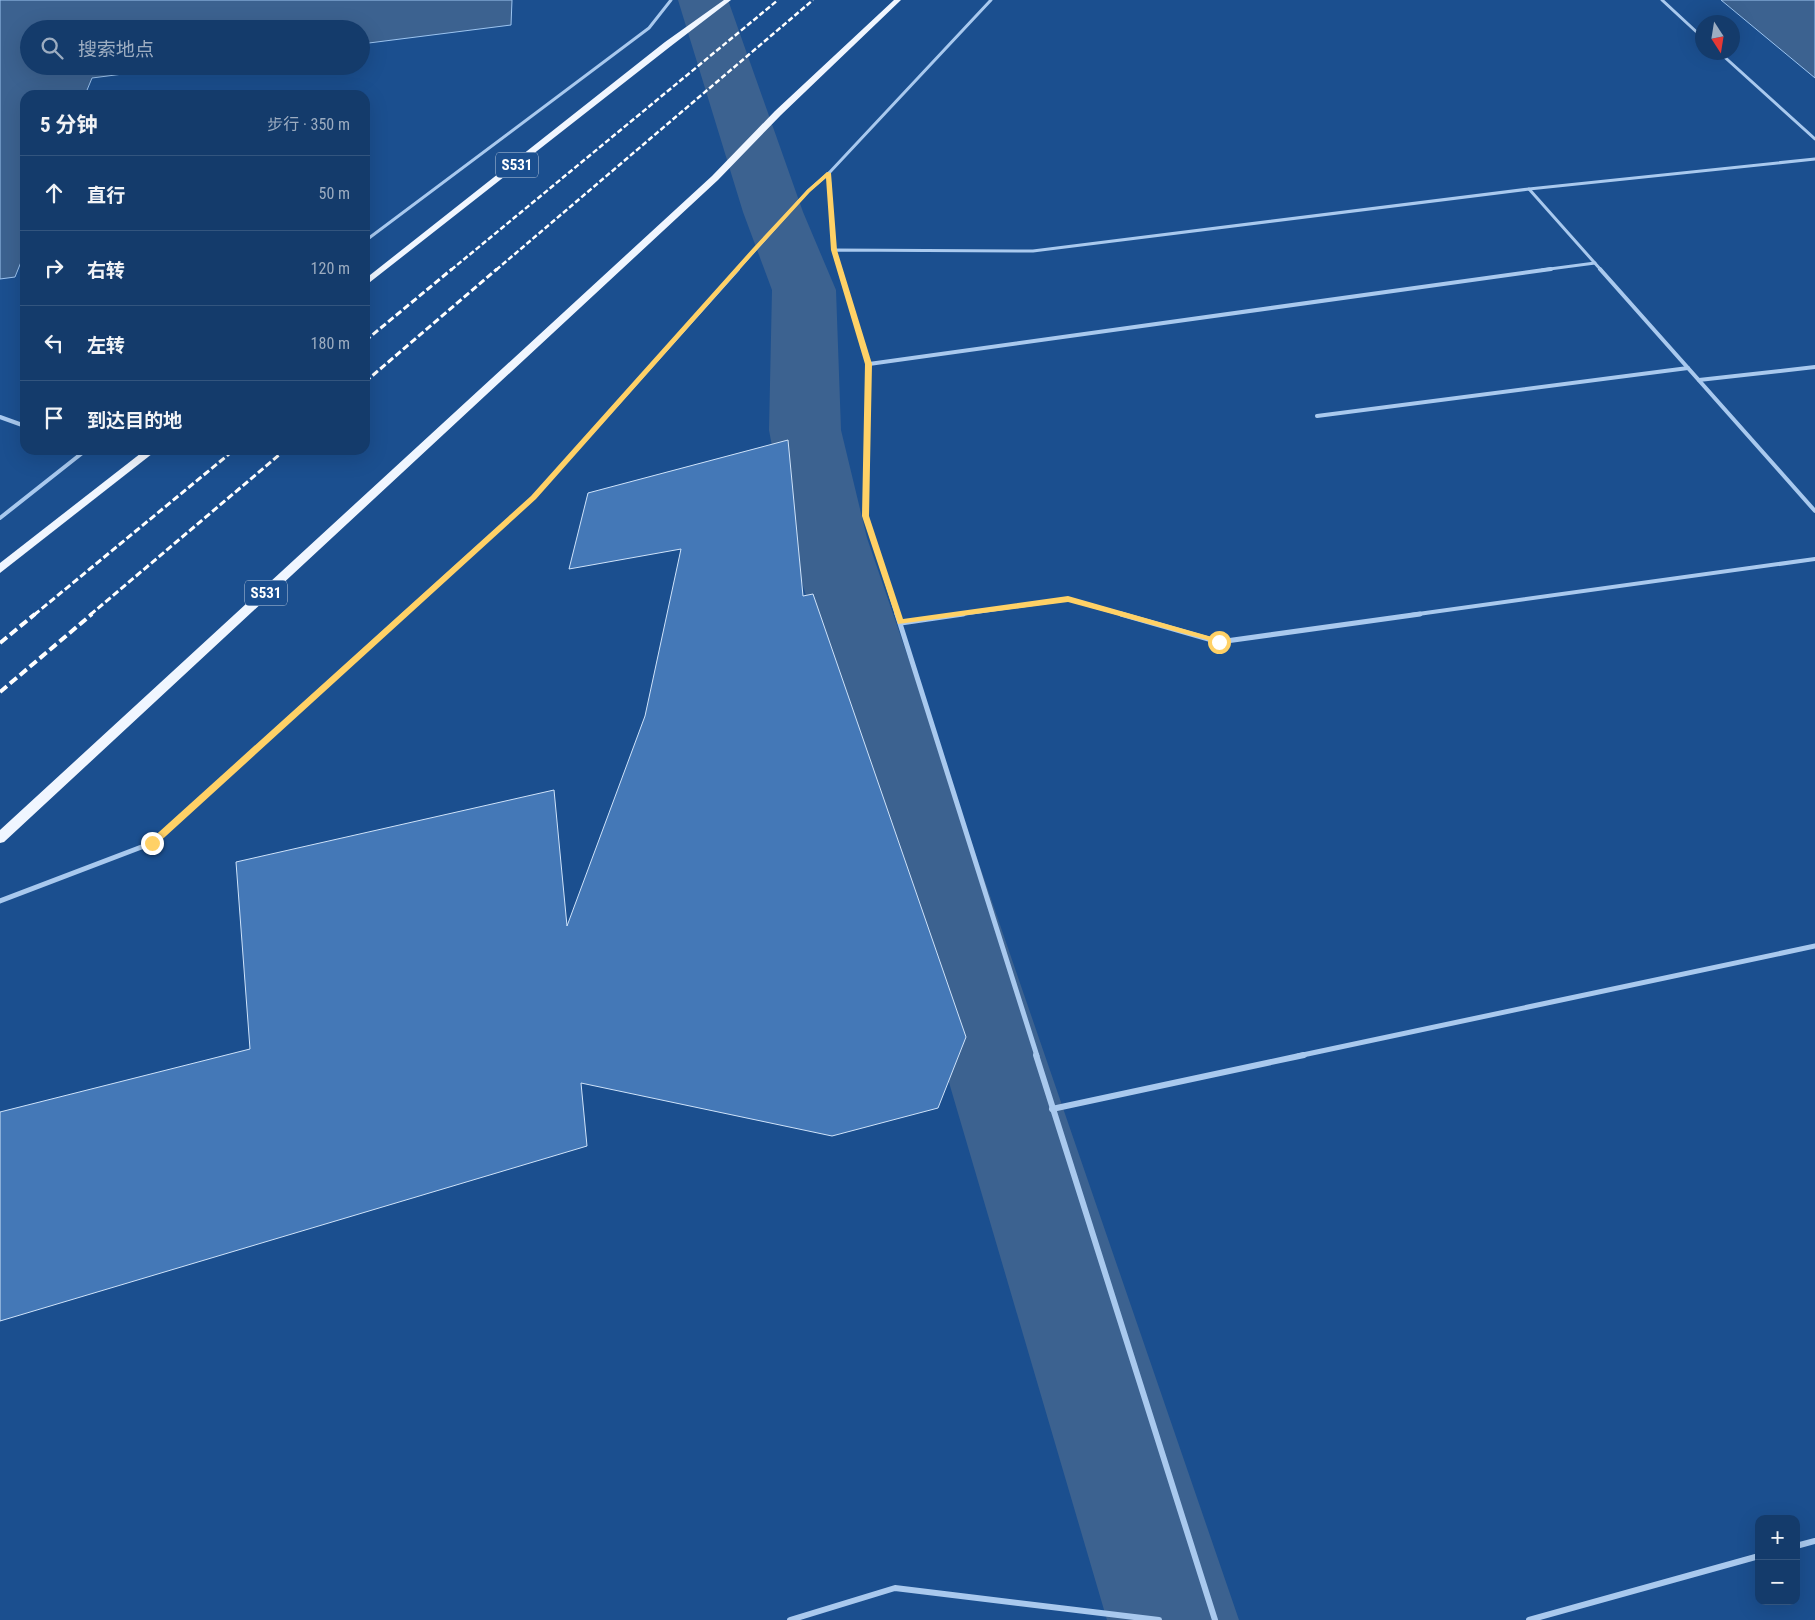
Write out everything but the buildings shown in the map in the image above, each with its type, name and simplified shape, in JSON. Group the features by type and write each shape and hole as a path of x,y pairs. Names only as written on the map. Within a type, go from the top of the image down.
{"main road":[{"name":"S531","path":"370,279 668,44 728,0"},
{"name":"S531","path":"0,838 715,178 778,113 898,0"},
{"path":"0,569 146,455"}],"street":[{"path":"370,237 649,28 671,0"},
{"path":"0,901 152,843 534,497 808,191 829,173 991,0"},
{"path":"1662,0 1695,31"},
{"path":"1728,60 1815,140"},
{"path":"834,250 1033,251 1529,189 1815,159"},
{"path":"829,173 834,250 868,364 866,516 1215,1620"},
{"path":"1529,189 1815,511"},
{"path":"868,364 1595,263"},
{"path":"1699,380 1815,367"},
{"path":"1318,416 1688,368"},
{"path":"0,417 20,424"},
{"path":"0,518 80,455"},
{"path":"900,622 1068,599 1219,642 1815,559"},
{"path":"1052,1109 1815,946"},
{"path":"1800,1545 1815,1541"},
{"path":"1529,1620 1755,1557"},
{"path":"790,1620 894,1588 1127,1618 1160,1620"}],"water":[{"path":"0,0 512,0 511,25 370,43 370,20 20,20 20,75 115,75 92,78 87,90 20,90 20,264 15,277 0,279"},
{"path":"1721,0 1815,0 1815,78 1740,15"}],"waterway":[{"path":"703,0 773,212 804,290 805,430 828,538 1173,1620"}],"railway":[{"path":"451,270 778,0"},
{"path":"496,270 813,0"},
{"path":"370,337 452,269"},
{"path":"370,378 497,269"},
{"path":"34,615 228,455"},
{"path":"90,615 279,455"},
{"path":"0,643 35,614"},
{"path":"0,692 92,614"}],"route":[{"path":"152,843 534,497 755,249 808,191 829,173 834,250 868,364 866,516 900,622 1068,599 1219,642"}]}
